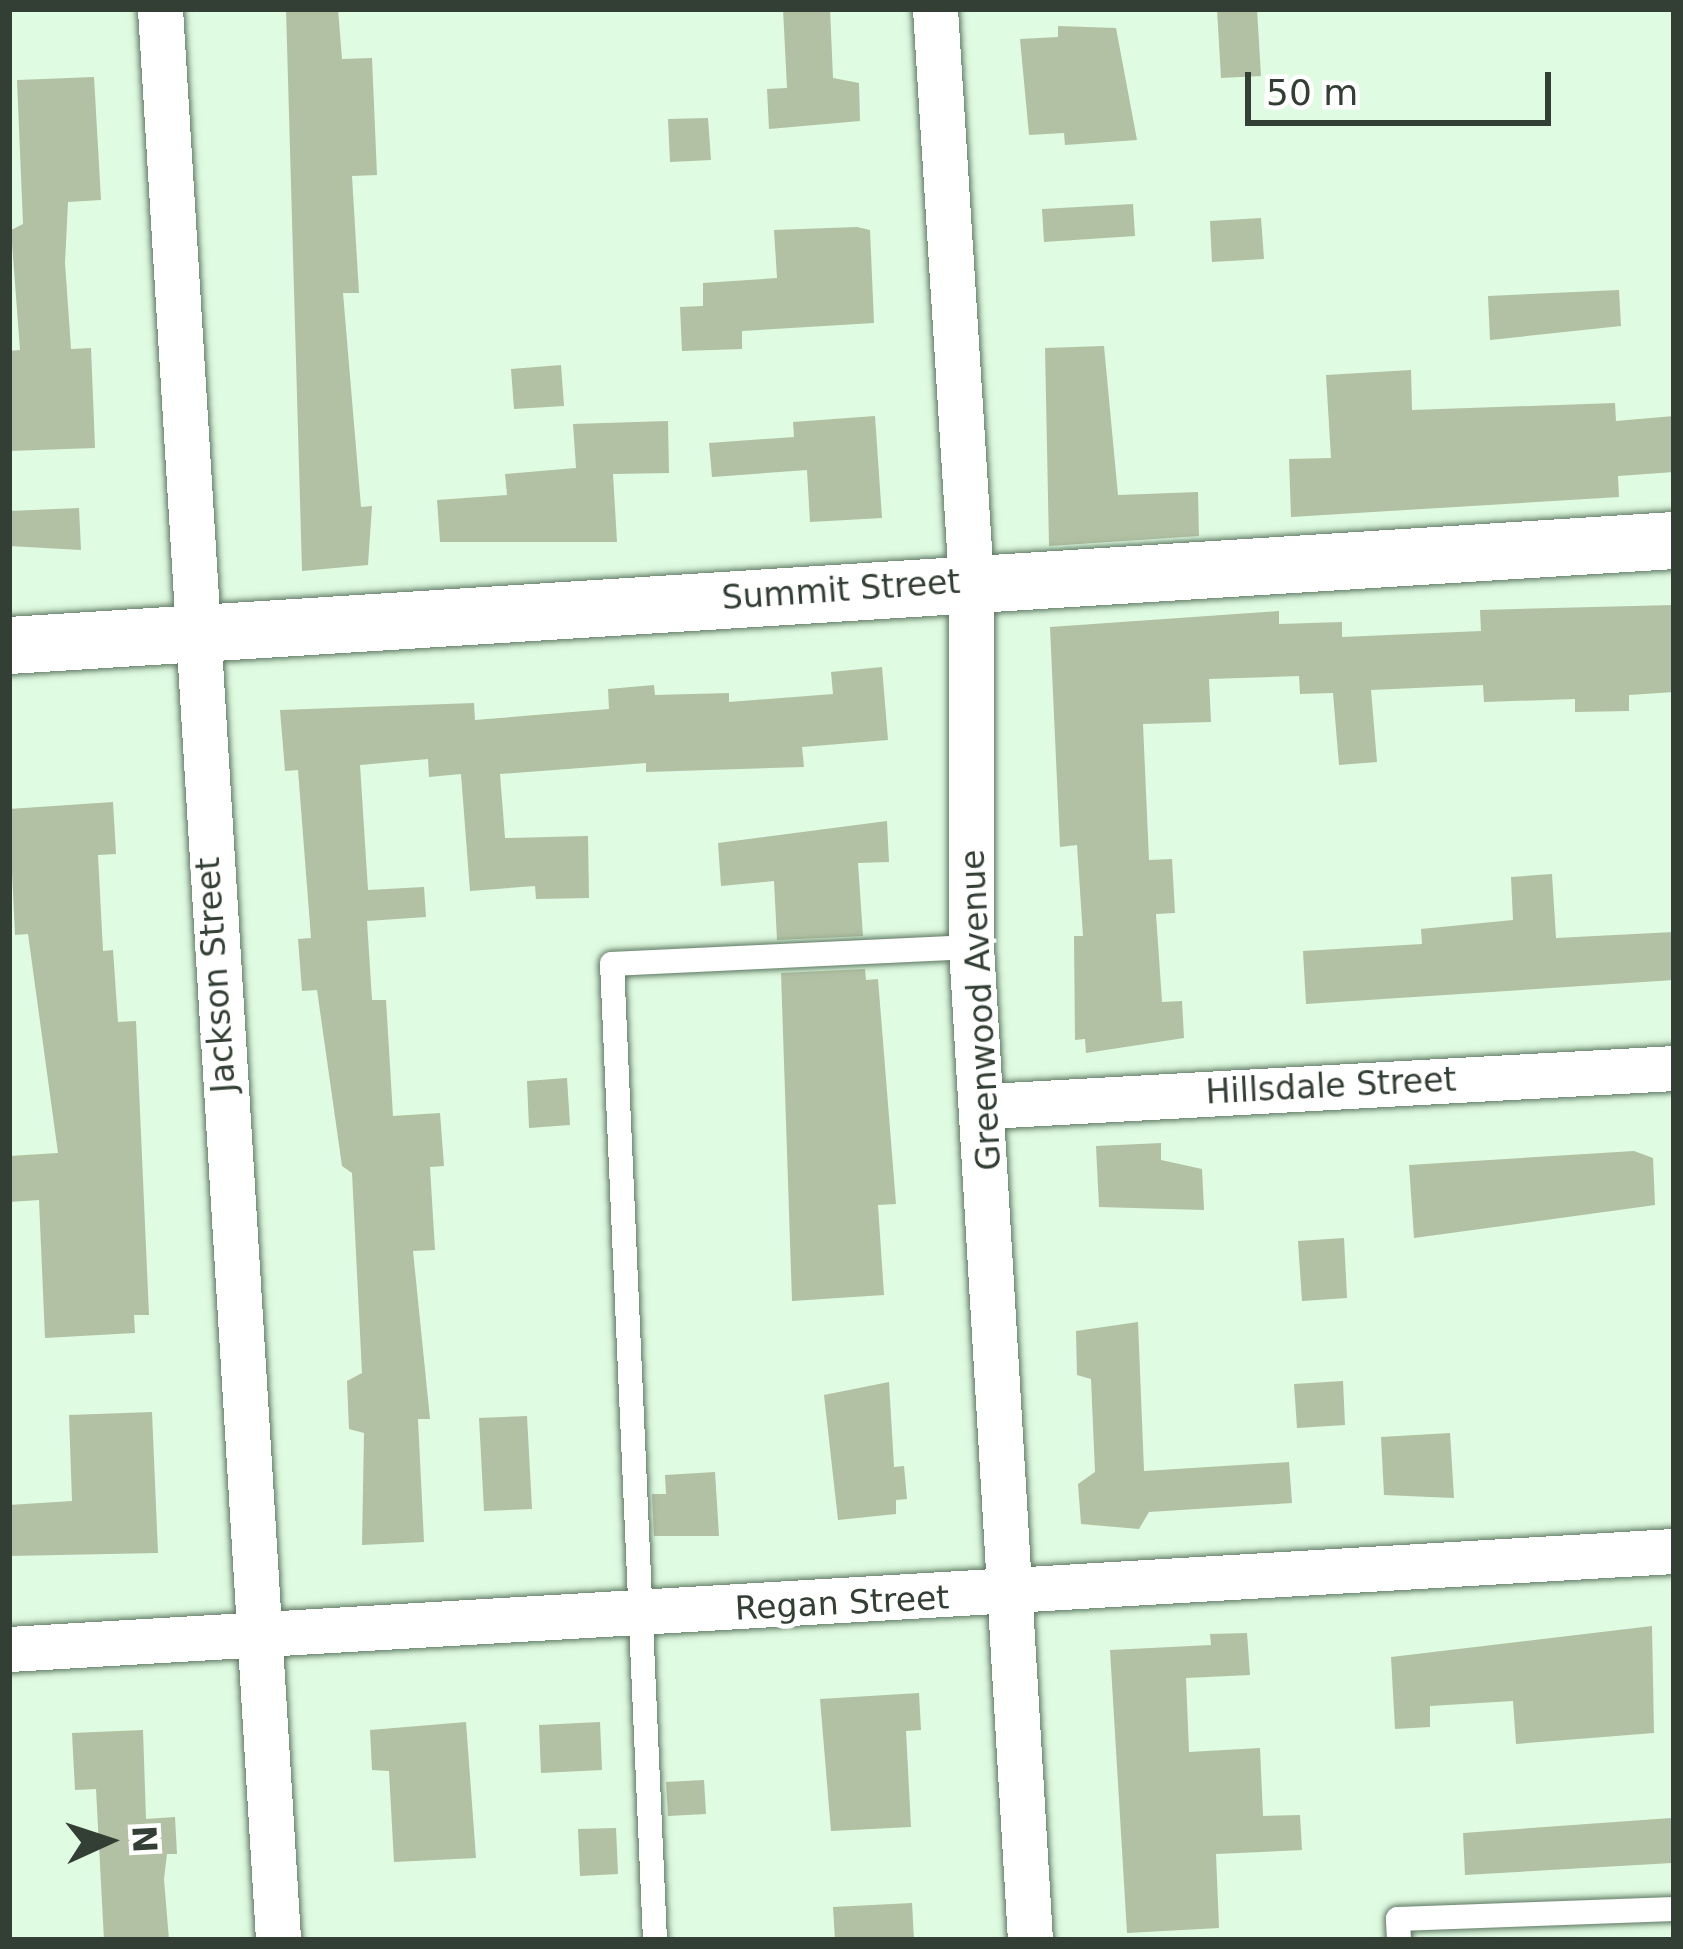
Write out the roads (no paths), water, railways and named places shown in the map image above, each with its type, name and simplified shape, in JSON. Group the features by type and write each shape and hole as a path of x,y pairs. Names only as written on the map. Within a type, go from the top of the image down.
{"street":[{"name":"Jackson Street","path":"160,9 194,634 278,1940"},
{"name":"Greenwood Avenue","path":"935,9 970,581 971,947 988,1106 1030,1940"},
{"name":"Summit Street","path":"9,644 1674,540"},
{"name":"Hillsdale Street","path":"988,1106 1674,1068"},
{"name":"Regan Street","path":"9,1649 1674,1551"}],"lane":[{"path":"655,1940 636,1613 612,964 971,947"},
{"path":"1399,1940 1398,1919 1674,1910"}]}
